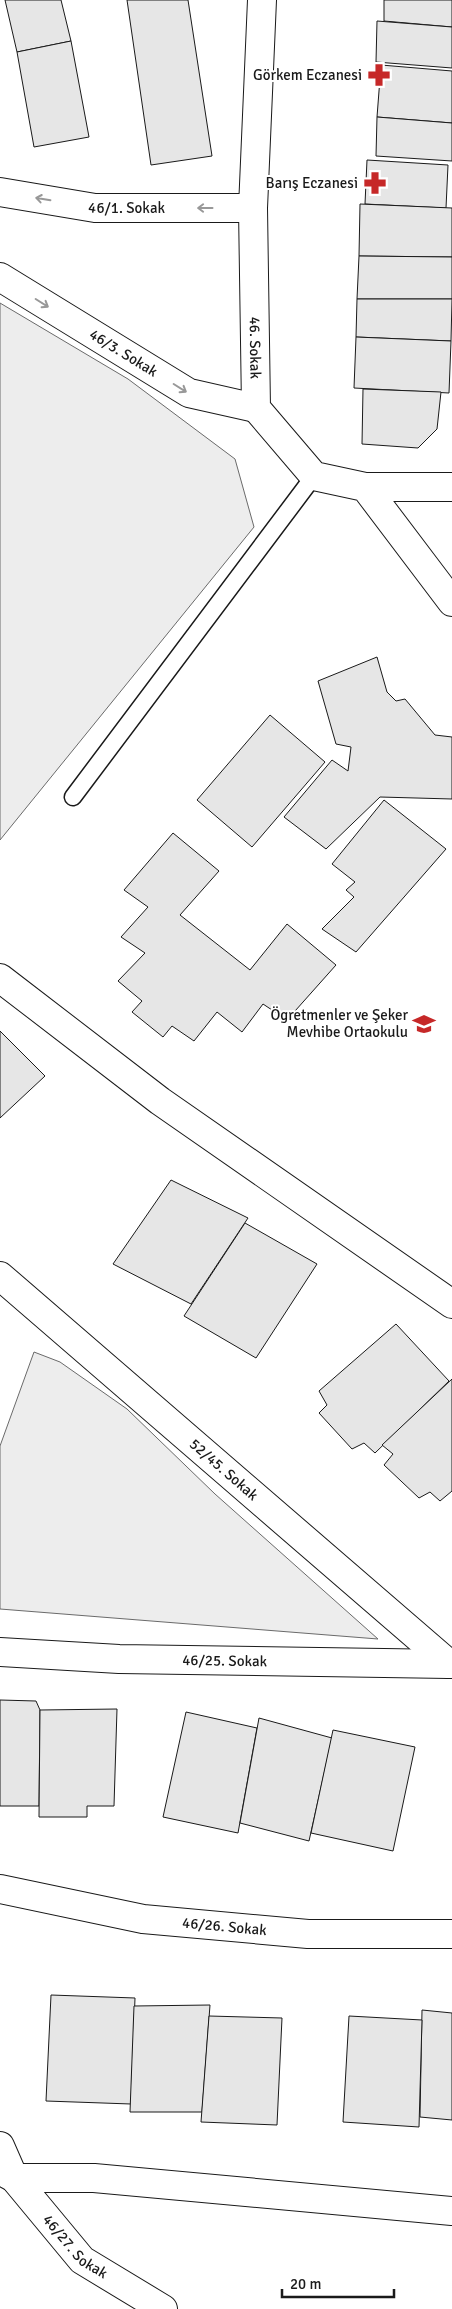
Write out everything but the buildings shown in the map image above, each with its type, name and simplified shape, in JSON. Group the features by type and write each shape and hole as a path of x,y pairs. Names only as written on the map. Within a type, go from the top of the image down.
{"street":[{"name":"46. Sokak","path":"256,408 253,208 262,0"},
{"name":"46/1. Sokak","path":"0,192 96,208 253,208"},
{"name":"46/3. Sokak","path":"0,277 189,393 256,408"},
{"path":"256,408 314,476 365,487 452,487"},
{"path":"365,487 452,602"},
{"path":"0,978 160,1101 452,1304"},
{"name":"52/45. Sokak","path":"0,1276 451,1666"},
{"name":"46/25. Sokak","path":"0,1652 119,1659 451,1666"},
{"name":"46/26. Sokak","path":"0,1889 143,1919 308,1934 452,1934"},
{"name":"46/27. Sokak","path":"0,2146 7,2174 82,2260 163,2309"},
{"path":"7,2174 94,2178 452,2211"}],"lane":[{"path":"73,797 314,476"}],"shaded area":[{"path":"0,303 128,379 235,459 254,527 0,840"},
{"path":"34,1352 60,1362 127,1409 215,1494 378,1639 0,1609 0,1446"}],"place":[{"name":"Görkem Eczanesi","path":"379,75"},
{"name":"Barış Eczanesi","path":"375,183"},
{"name":"Ögretmenler ve Şeker Mevhibe Ortaokulu","path":"424,1024"}]}
